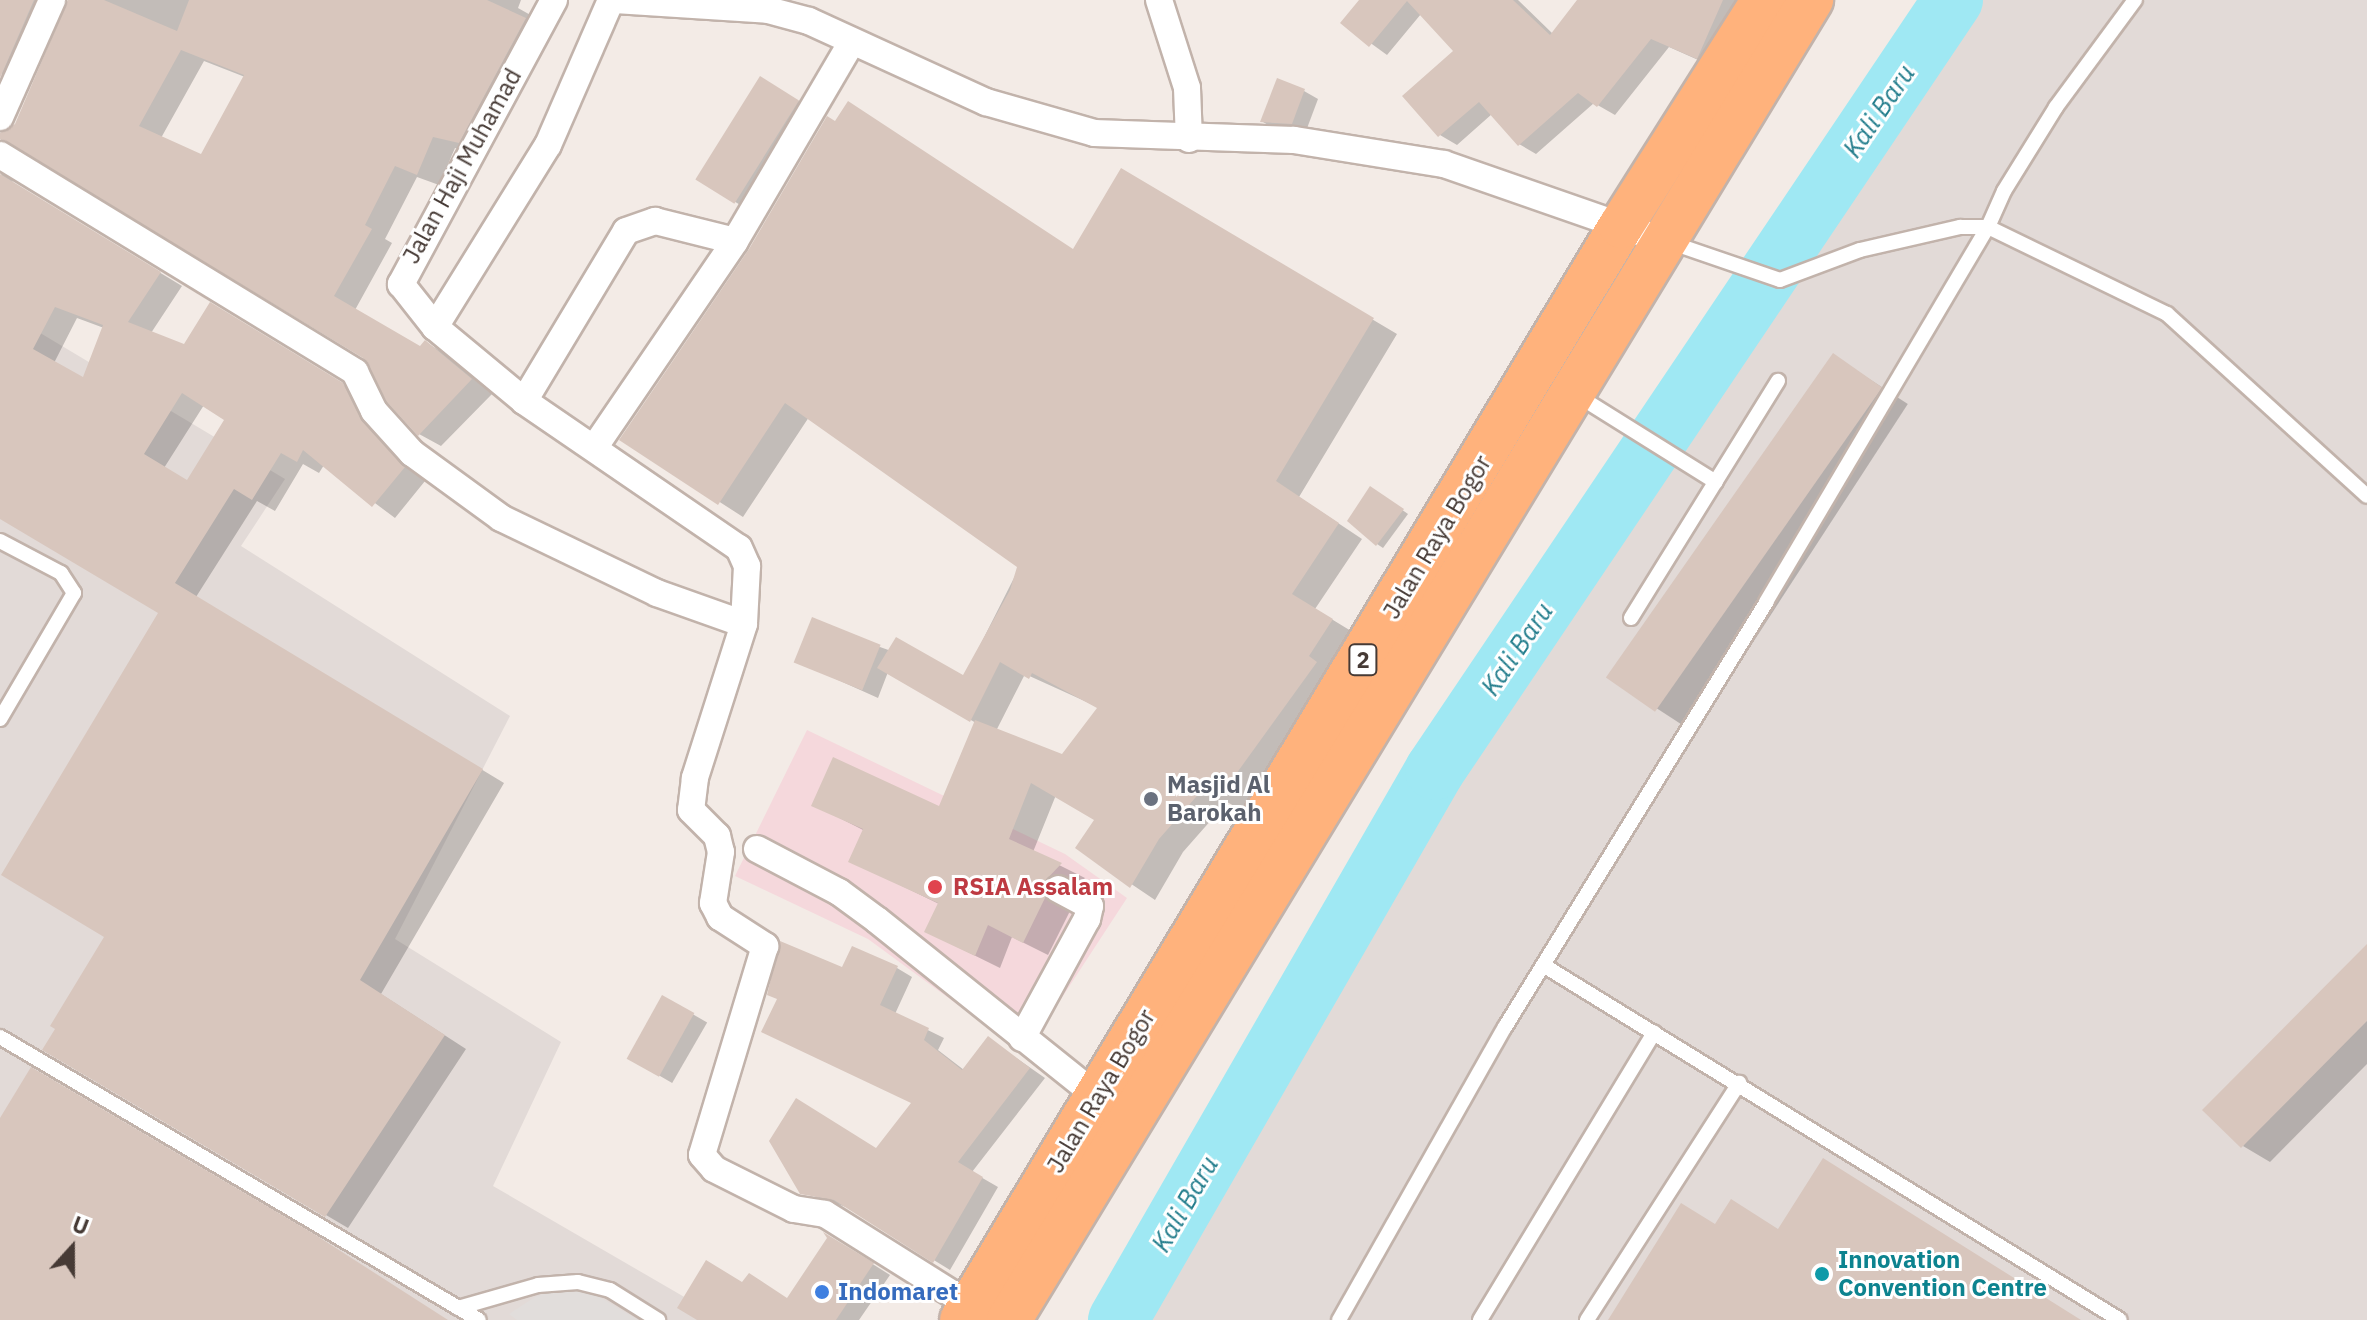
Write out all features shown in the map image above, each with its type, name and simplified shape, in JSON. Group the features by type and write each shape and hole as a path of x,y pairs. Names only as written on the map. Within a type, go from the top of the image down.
{"highway":[{"name":"Jalan Raya Bogor","path":"980,1315 1554,381 1621,226 1764,0"},
{"name":"Jalan Raya Bogor","path":"980,1315 1098,1097 1554,381 1662,240 1811,0"}],"street":[{"path":"0,117 52,0"},
{"name":"Jalan Haji Muhamad","path":"554,0 403,272 405,294 435,327 524,401 739,548 747,566 744,624 695,778 691,810 717,836 721,852 713,903 720,917 765,946 702,1155 714,1169 794,1209 825,1214 980,1315"},
{"path":"435,327 548,145 613,0 768,10 809,21 851,43 1040,121 1094,133 1189,139 1294,140 1444,164 1662,240"},
{"path":"1159,0 1187,88 1189,139"},
{"path":"594,448 735,241 851,43"},
{"path":"0,155 355,372 374,411 412,453 501,518 657,593 744,624"},
{"path":"524,401 626,231 655,221 735,241"},
{"path":"757,849 839,892 1098,1097"},
{"path":"1022,1038 1087,919 1090,906 1058,889"}],"lane":[{"path":"1339,1320 1543,965 1988,227 2056,107 2135,0"},
{"path":"1662,240 1770,279 1860,250 1960,227 1988,227 2167,314 2367,496"},
{"path":"1554,381 1716,482"},
{"path":"1631,618 1778,381"},
{"path":"0,541 61,573 74,593 0,719"},
{"path":"1543,965 2120,1320"},
{"path":"1480,1320 1654,1033"},
{"path":"0,1037 479,1320"},
{"path":"1587,1320 1739,1083"},
{"path":"458,1308 538,1285 578,1282 610,1290 658,1320"}],"shaded area":[{"path":"1931,0 2367,0 2367,1320 1129,1320"},
{"path":"0,309 285,479 241,546 510,716 395,939 561,1042 493,1186 724,1320 0,1320"},
{"name":"RSIA Assalam","path":"807,730 1065,854 1127,898 1025,1054 868,939 735,876"},
{"path":"564,1287 596,1295 638,1320 517,1320 509,1314 535,1297"}],"building":[{"path":"0,0 34,0 0,78"},
{"path":"68,0 104,0 177,31 189,0 487,0 526,18 459,143 433,137 417,175 395,166 365,225 372,229 334,296 420,346 425,340 472,379 418,436 387,402 363,358 0,139 0,133 15,124","holes":["181,50 244,75 201,154 139,126"]},
{"path":"1359,0 1513,0 1550,35 1577,0 1723,0 1697,59 1651,39 1597,107 1578,93 1518,146 1479,102 1438,137 1402,96 1453,51 1407,1 1369,47 1340,23"},
{"path":"760,76 799,100 734,204 695,179"},
{"path":"1277,78 1305,89 1292,124 1260,122"},
{"path":"848,101 1073,249 1121,168 1374,318 1276,481 1339,523 1292,594 1333,619 1309,656 1317,662 1218,799 1203,789 1159,839 1130,888 1075,848 1094,820 1031,783 1009,839 1062,863 1044,882 1045,898 1023,943 988,925 975,956 924,932 938,903 848,862 863,829 811,806 833,757 939,806 975,720 1062,754 1097,708 1032,673 1029,679 1000,662 970,722 877,668 896,637 963,675 1010,590 1017,567 785,403 718,505 619,440 749,249 827,116 835,121"},
{"path":"0,174 161,272 128,322 184,344 210,302 343,383 362,421 405,467 372,507 303,450 297,462 281,453 252,500 234,489 175,583 483,769 360,980 445,1035 325,1217 42,1050 55,1029 50,1026 104,937 1,875 158,613 0,519","holes":["55,307 103,325 83,377 33,349","182,393 224,420 187,480 144,454"]},
{"path":"1833,353 1882,387 1655,712 1606,677"},
{"path":"1370,486 1404,509 1376,546 1347,521"},
{"path":"812,617 881,645 862,690 794,662"},
{"path":"780,941 842,967 852,946 898,966 880,1005 929,1028 924,1040 962,1070 988,1036 1030,1068 958,1162 983,1177 933,1263 834,1200 800,1194 769,1141 796,1098 876,1148 911,1103 761,1032 777,999 767,995"},
{"path":"2367,944 2367,1021 2241,1148 2202,1110"},
{"path":"662,995 694,1013 659,1077 627,1059"},
{"path":"31,1067 314,1234 448,1320 0,1320 0,1118"},
{"name":"Innovation Convention Centre","path":"1823,1158 2081,1320 1608,1320 1681,1203 1715,1224 1731,1199 1778,1229"},
{"path":"823,1232 874,1263 836,1320 697,1320 677,1308 706,1260 742,1282 749,1273 787,1298 827,1238"}],"waterway":[{"name":"Kali Baru","path":"1118,1320 1435,770 1953,0"}],"place":[{"name":"Masjid Al Barokah","path":"1151,799"},
{"name":"RSIA Assalam","path":"935,887"},
{"name":"Innovation Convention Centre","path":"1822,1274"},
{"name":"Indomaret","path":"822,1292"}]}
